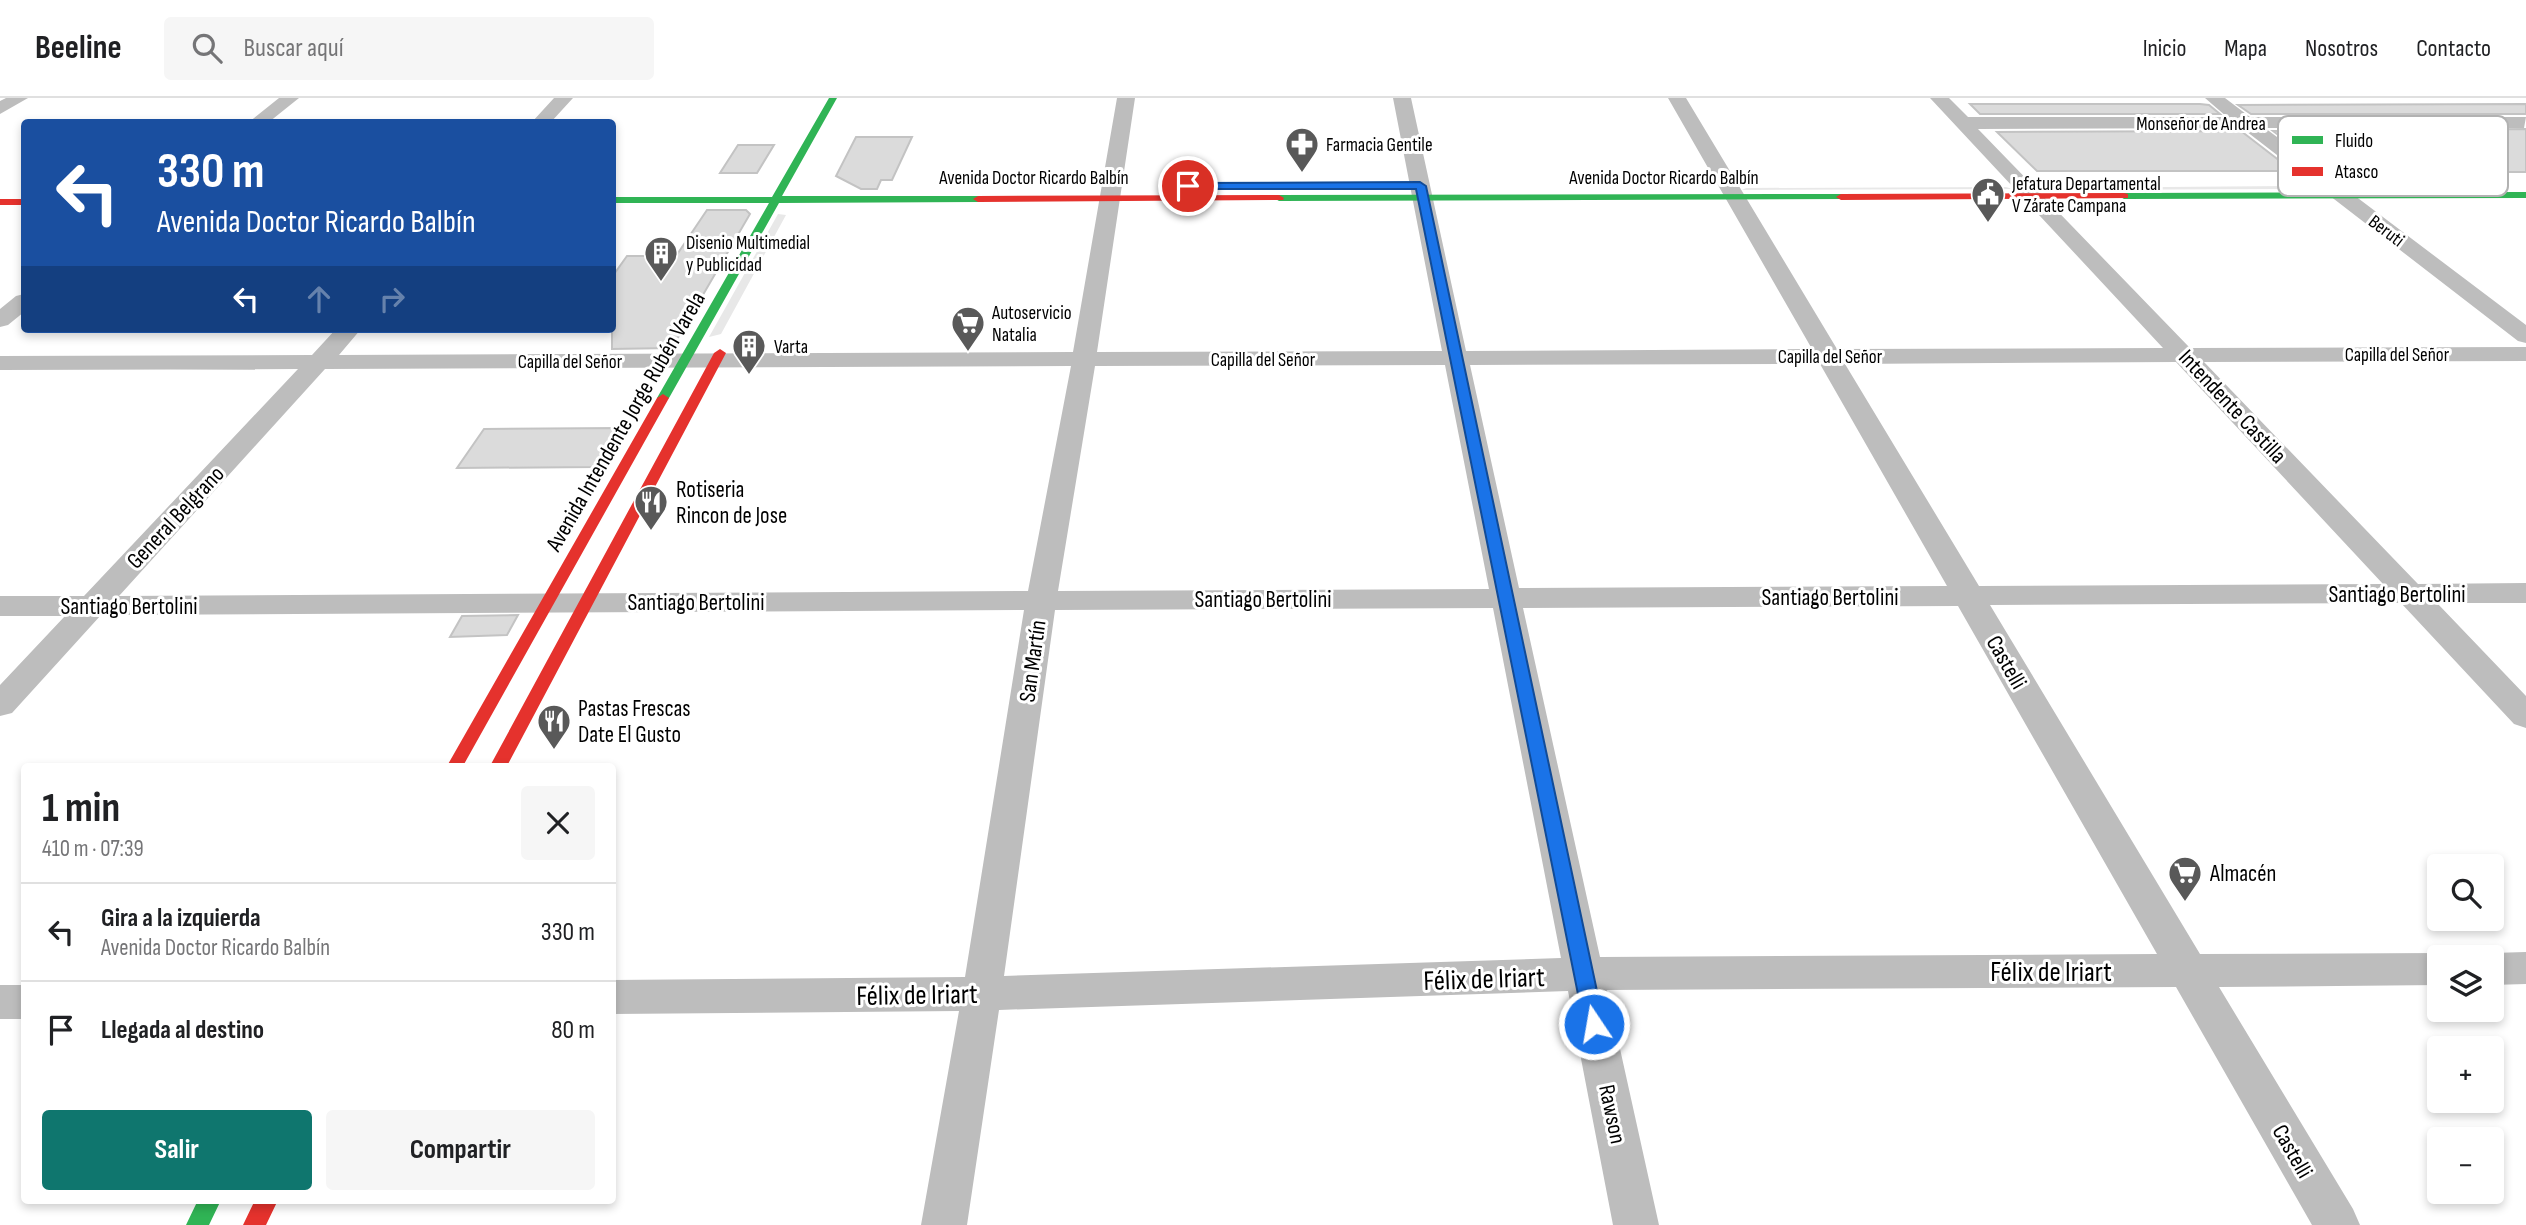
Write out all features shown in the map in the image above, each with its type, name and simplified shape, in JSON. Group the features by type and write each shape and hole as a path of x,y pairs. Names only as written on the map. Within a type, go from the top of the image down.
{"main road":[{"name":"Avenida Intendente Jorge Rubén Varela","path":"457,763 833,98"},
{"name":"Avenida Doctor Ricardo Balbín","path":"2508,183 2526,182"},
{"path":"616,188 779,193"},
{"name":"Avenida Doctor Ricardo Balbín","path":"779,193 2278,189"},
{"path":"0,190 21,190"},
{"path":"616,200 779,193"},
{"path":"792,220 806,193"},
{"name":"Avenida Doctor Ricardo Balbín","path":"2508,194 2526,195"},
{"path":"0,202 21,202"},
{"name":"Avenida Intendente Jorge Rubén Varela","path":"500,763 729,337"},
{"path":"197,1225 208,1204"},
{"path":"254,1225 265,1204"}],"street":[{"path":"0,110 19,98"},
{"path":"262,119 290,98"},
{"path":"544,119 564,98"},
{"name":"San Martín","path":"944,1225 982,994 1041,600 1084,360 1126,98"},
{"name":"Rawson","path":"1402,98 1636,1225"},
{"name":"Castelli","path":"1677,98 2337,1225"},
{"name":"Intendente Castilla","path":"1940,98 2526,716"},
{"name":"Beruti","path":"2214,98 2278,147"},
{"path":"2494,104 2525,122"},
{"name":"Monseñor de Andrea","path":"1963,123 2278,123"},
{"name":"Beruti","path":"2342,196 2526,336"},
{"path":"0,320 21,303"},
{"name":"General Belgrano","path":"0,705 345,333"},
{"name":"Capilla del Señor","path":"0,363 2526,354"},
{"name":"Santiago Bertolini","path":"0,606 2526,593"},
{"path":"2504,969 2526,968"},
{"name":"Félix de Iriart","path":"616,997 982,994 1584,974 2427,969"},
{"path":"0,1002 21,1002"}],"shaded area":[{"path":"2278,186 2278,189 2040,190"},
{"path":"1746,188 2013,189 1742,190"},
{"path":"778,214 786,215 721,334 709,337"}],"building":[{"path":"1970,104 2200,104 2209,105 2220,114 1980,114"},
{"path":"2526,104 2526,114 2251,114 2238,105"},
{"path":"2508,129 2526,129 2526,172 2508,172"},
{"path":"2241,131 2278,159 2278,171 2037,171 1997,132"},
{"path":"856,137 912,137 892,180 881,180 877,189 861,189 836,176"},
{"path":"738,145 774,145 757,173 720,173"},
{"path":"707,210 746,210 750,214 672,348 612,349 612,333 616,333 616,271 627,256 676,256"},
{"path":"619,428 596,467 457,468 484,429"},
{"path":"518,615 507,635 450,637 462,616"}],"traffic: fast":[{"path":"663,398 833,98"},
{"path":"2508,195 2526,195"},
{"path":"2124,196 2278,196"},
{"path":"1279,198 1841,197"},
{"path":"616,200 978,199"},
{"path":"197,1225 208,1204"}],"traffic: jam":[{"path":"1841,197 2124,196"},
{"path":"978,199 1279,198"},
{"path":"0,202 21,202"},
{"path":"500,763 720,353"},
{"path":"457,763 663,398"},
{"path":"254,1225 265,1204"}],"place":[{"name":"Farmacia Gentile","path":"1302,174"},
{"name":"Jefatura Departamental V Zárate Campana","path":"1988,224"},
{"name":"Disenio Multimedial y Publicidad","path":"661,283"},
{"name":"Autoservicio Natalia","path":"968,353"},
{"name":"Varta","path":"749,376"},
{"name":"Rotiseria Rincon de Jose","path":"651,532"},
{"name":"Pastas Frescas Date El Gusto","path":"554,751"},
{"name":"Almacén","path":"2185,903"}],"route":[{"path":"1188,186 1420,186 1594,1024"}]}
